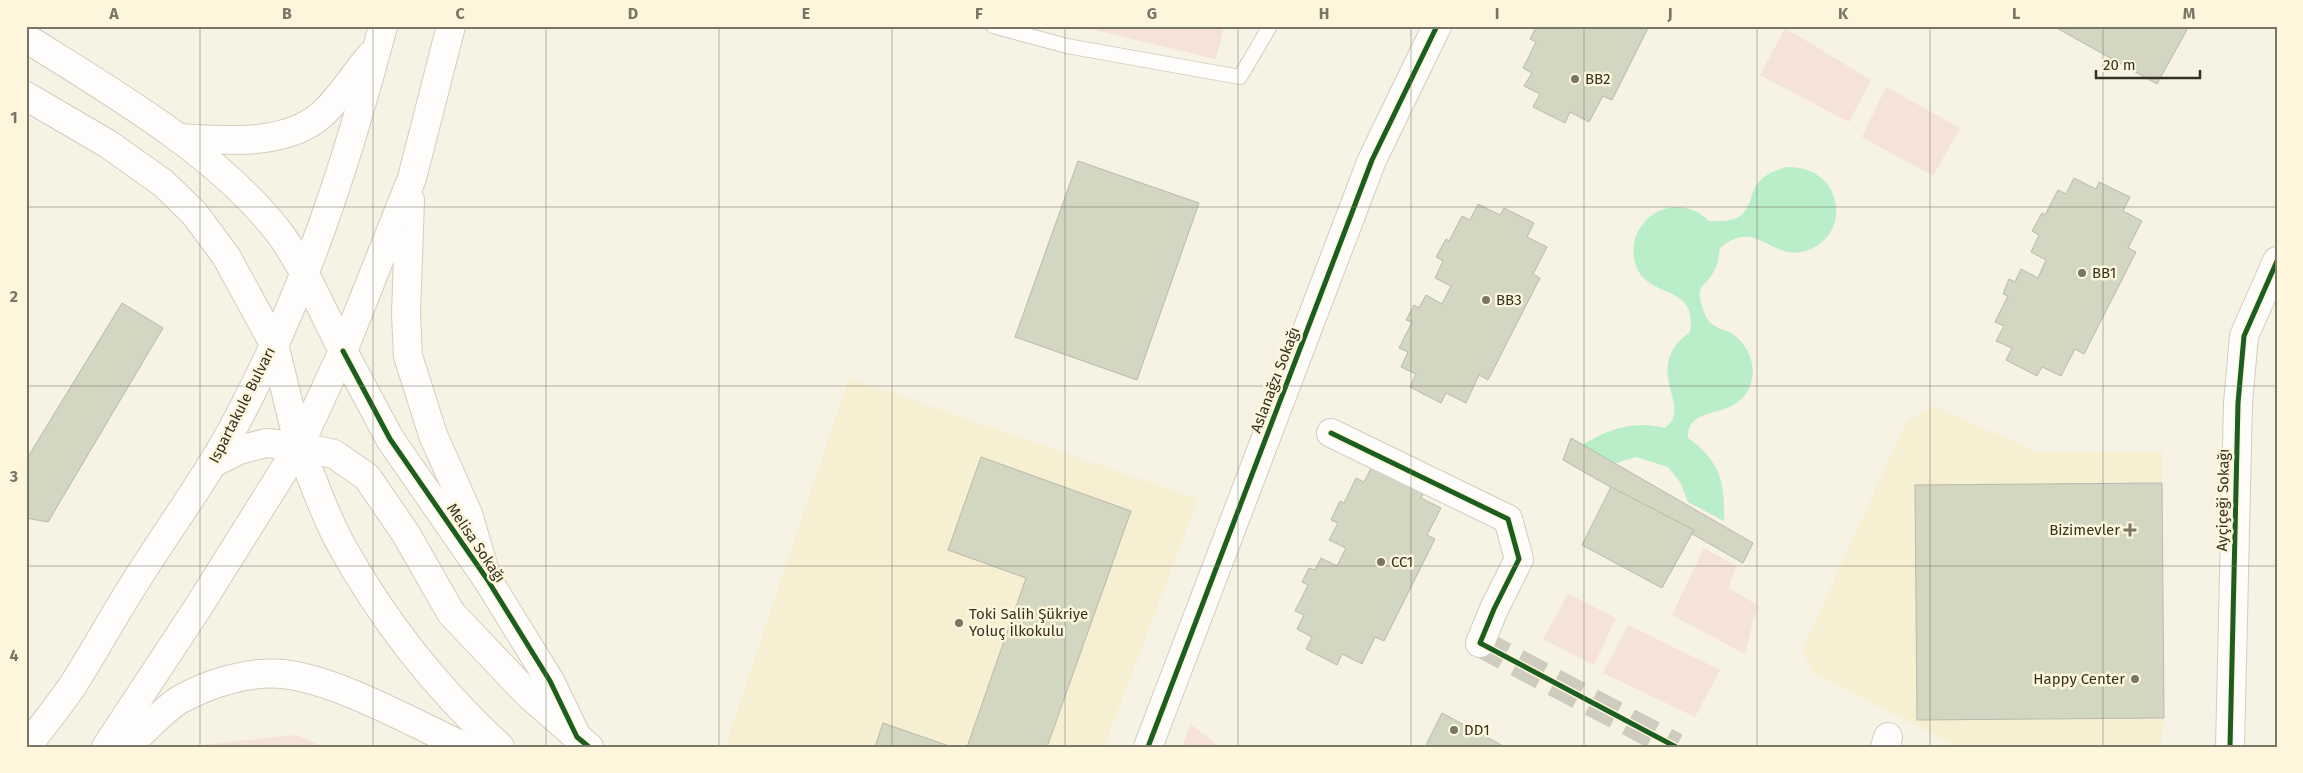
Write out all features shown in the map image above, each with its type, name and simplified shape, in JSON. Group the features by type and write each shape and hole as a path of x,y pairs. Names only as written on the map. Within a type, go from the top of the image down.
{"main road":[{"path":"106,747 197,609 299,446 343,351 412,178 451,26"},
{"name":"Aslanağzı Sokağı","path":"1148,747 1372,160 1436,26"},
{"path":"178,138 250,140 293,131 320,116 381,36"},
{"name":"Ispartakule Bulvarı","path":"27,747 72,687 135,583 213,463 242,411 274,344 320,235 340,177 381,36"},
{"name":"Melisa Sokağı","path":"26,38 119,97 178,138 237,185 278,230 304,272 390,439 487,579 550,681 583,742"},
{"path":"26,96 108,144 163,183 194,214 226,256 274,344 299,446 338,539 395,632 430,674 500,747"},
{"path":"412,178 407,263 408,356 433,435 468,514 487,579"},
{"name":"Ayçiçeği Sokağı","path":"2230,747 2238,403 2244,336 2277,261"},
{"path":"1331,433 1508,519 1519,559 1494,608 1480,643"},
{"path":"213,463 239,450 266,443 299,446 334,454 367,477 406,534 451,613 528,694 583,742"},
{"path":"127,747 179,699 236,677 274,674 320,682 465,747"}],"lane":[{"path":"993,26 1067,46 1240,77 1270,26"}],"shaded area":[{"path":"1078,26 1224,26 1216,59"},
{"path":"1785,28 1871,80 1849,122 1760,75"},
{"path":"1886,87 1960,128 1933,176 1862,137"},
{"path":"1787,167 1806,170 1821,178 1831,189 1836,203 1836,218 1831,232 1820,243 1805,251 1793,252 1782,250 1754,238 1744,237 1733,240 1720,248 1715,270 1701,288 1699,295 1704,313 1710,323 1731,333 1742,342 1752,361 1753,369 1751,383 1745,396 1736,404 1704,415 1690,427 1688,438 1708,455 1719,474 1722,485 1724,521 1688,502 1680,482 1668,467 1636,457 1616,463 1581,446 1601,435 1621,428 1642,425 1665,428 1673,419 1673,398 1668,373 1669,360 1676,346 1690,332 1690,315 1686,304 1678,297 1647,281 1638,271 1634,257 1634,245 1637,233 1643,223 1652,215 1673,207 1697,212 1709,221 1725,221 1737,218 1745,211 1759,182 1776,170"},
{"name":"Toki Salih Şükriye Yoluç İlkokulu","path":"849,378 1198,499 1104,747 725,747"},
{"path":"1934,406 2037,452 2162,451 2164,718 2160,747 1958,747 1815,674 1802,651 1907,420"},
{"path":"1704,548 1736,566 1729,588 1757,605 1745,654 1672,615"},
{"path":"1568,594 1616,618 1594,665 1543,639"},
{"path":"1628,625 1720,670 1695,717 1603,673"},
{"path":"1190,724 1220,747 1182,747"},
{"path":"297,735 323,747 191,747 192,746"}],"building":[{"name":"BB2","path":"1537,26 1543,28 1544,26 1649,26 1612,100 1603,96 1589,122 1570,112 1565,123 1533,107 1540,94 1524,86 1532,73 1523,68 1536,42 1530,39"},
{"path":"2053,26 2189,26 2157,84"},
{"path":"1078,161 1199,203 1137,380 1015,337"},
{"name":"BB1","path":"2074,178 2096,189 2099,182 2130,197 2123,211 2142,221 2128,248 2136,252 2084,354 2075,349 2061,376 2042,367 2037,376 2006,360 2012,348 1996,341 2004,326 1995,322 2008,296 2003,294 2009,279 2015,282 2021,269 2038,278 2046,260 2031,252 2039,235 2032,231 2042,213 2045,215 2058,190 2066,194"},
{"name":"BB3","path":"1478,204 1500,215 1504,208 1534,223 1527,237 1547,247 1533,274 1540,278 1488,380 1479,375 1466,403 1446,393 1441,403 1410,387 1416,374 1401,367 1408,352 1399,348 1412,322 1406,320 1414,305 1419,308 1426,295 1442,304 1451,286 1435,278 1443,261 1436,257 1446,239 1449,241 1462,216 1470,220"},
{"path":"122,303 163,328 48,522 26,518 26,460"},
{"path":"1571,438 1753,543 1743,563 1563,460"},
{"path":"981,457 1131,511 1047,747 967,747 1026,578 948,550"},
{"name":"CC1","path":"1372,466 1428,484 1421,498 1441,508 1427,535 1435,539 1384,641 1375,637 1362,664 1342,654 1337,665 1306,649 1312,637 1297,629 1304,615 1295,611 1308,585 1302,582 1309,568 1315,570 1321,558 1337,566 1346,548 1329,540 1338,523 1331,520 1340,501 1344,503 1356,478 1364,482"},
{"path":"2162,483 2164,718 1917,720 1915,485"},
{"path":"1611,487 1694,530 1662,588 1582,545"},
{"name":"DD1","path":"1442,713 1505,747 1425,747"},
{"path":"883,723 952,747 875,747"}],"tunnel":[{"path":"1480,643 1676,747"}],"cycle path":[{"path":"1148,747 1372,160 1437,26"},
{"path":"2230,747 2238,403 2244,336 2277,261"},
{"path":"343,351 390,439 487,579 550,681 577,737 589,747"},
{"path":"1331,433 1508,519 1519,559 1494,609 1480,643 1676,747"}],"place":[{"name":"BB2","path":"1575,79"},
{"name":"BB1","path":"2082,273"},
{"name":"BB3","path":"1486,300"},
{"name":"Bizimevler","path":"2130,530"},
{"name":"CC1","path":"1381,562"},
{"name":"Toki Salih Şükriye Yoluç İlkokulu","path":"959,623"},
{"name":"Happy Center","path":"2135,679"},
{"name":"DD1","path":"1454,730"}]}
